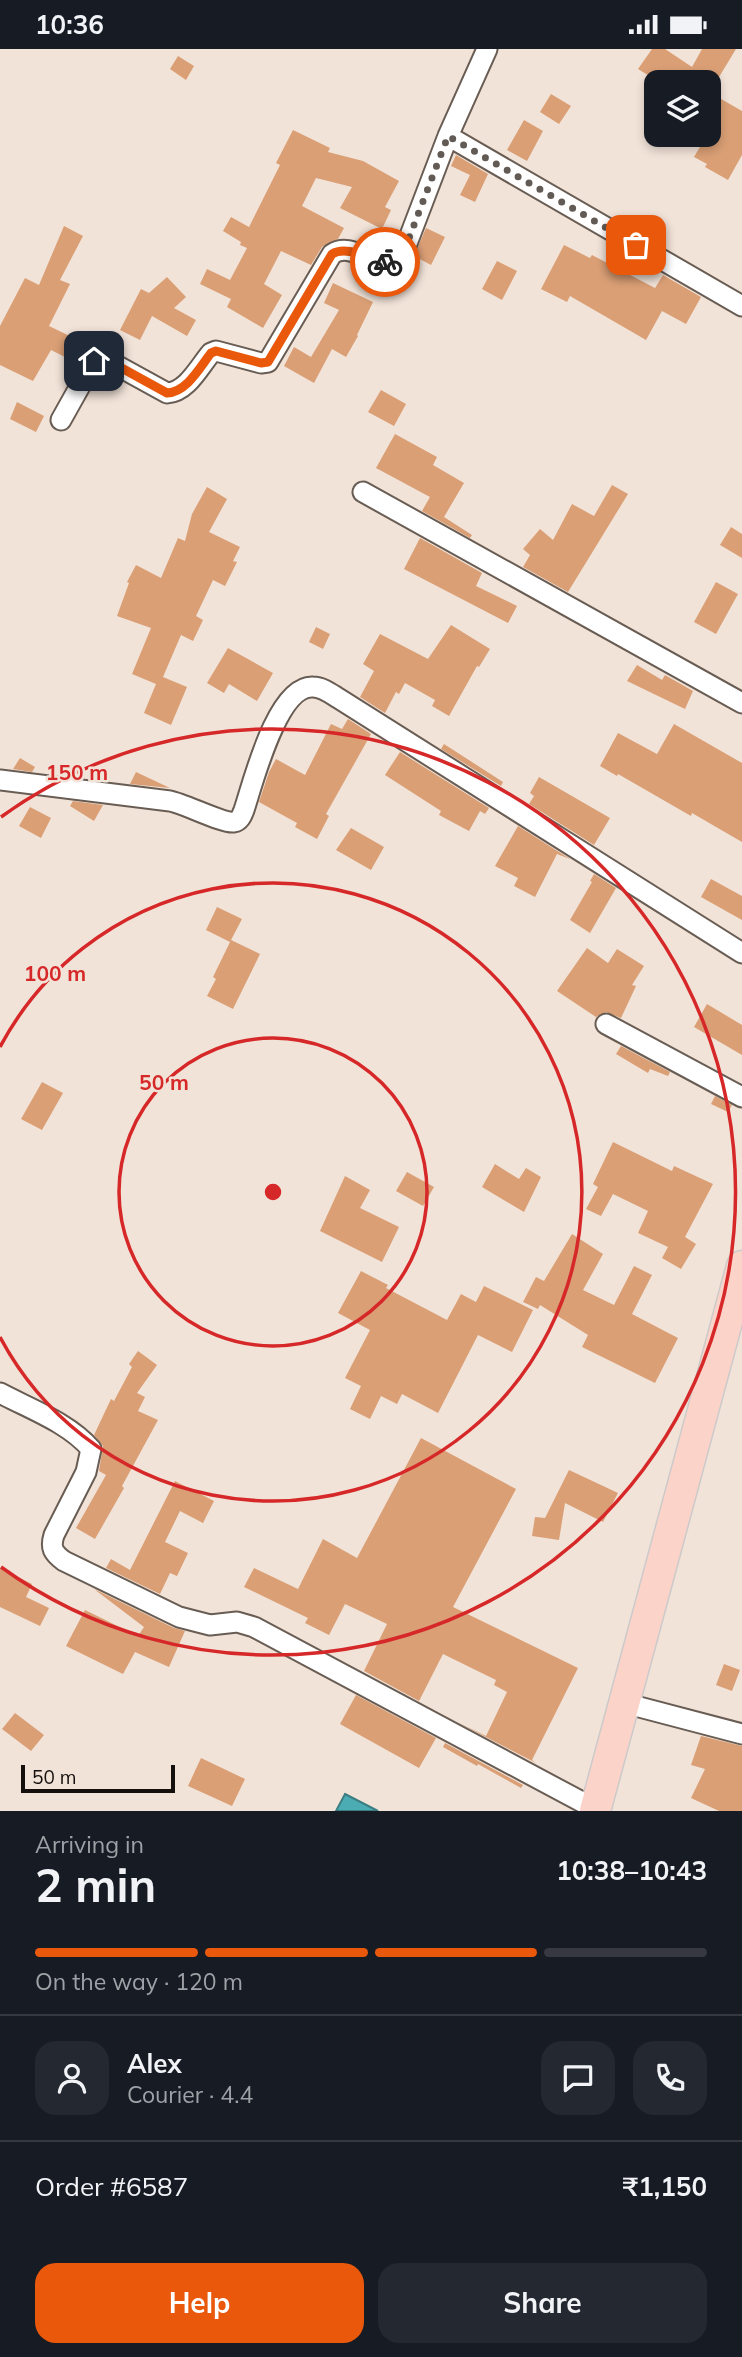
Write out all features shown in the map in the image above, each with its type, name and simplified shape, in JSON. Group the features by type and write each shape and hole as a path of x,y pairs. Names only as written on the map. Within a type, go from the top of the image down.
{"main road":[{"path":"595,1810 742,1266"}],"street":[{"path":"61,420 94,361 100,358 167,393 175,393 182,388 211,353 216,351 261,363 268,362 332,254 346,251 386,263 398,258 406,246 448,136 487,49"},
{"path":"448,136 742,306"},
{"path":"363,492 742,702"},
{"path":"0,780 182,803 223,821 235,822 240,819 244,810 271,730 287,702 298,691 311,686 338,698 742,953"},
{"path":"606,1024 742,1097"},
{"path":"0,1393 54,1422 83,1441 91,1450 86,1472 54,1535 51,1545 55,1555 179,1618 210,1625 237,1622 254,1627 595,1810"},
{"path":"624,1703 742,1734"}],"water":[{"path":"345,1794 378,1811 336,1811"}],"building":[{"path":"652,49 665,49 692,67 702,49 736,49 721,74 721,70 644,70 644,73 638,69"},
{"path":"178,56 194,66 186,80 170,69"},
{"path":"551,94 571,106 559,124 540,112"},
{"path":"721,99 742,111 742,155 728,180 705,167 707,164 694,157 700,147 721,147"},
{"path":"524,120 543,131 527,161 507,150"},
{"path":"293,130 330,148 328,152 363,161 399,181 385,207 391,210 382,229 340,208 352,187 316,178 302,206 344,228 338,239 322,247 311,265 281,251 264,284 282,295 263,328 227,307 231,299 200,284 207,269 230,280 247,248 223,231 231,217 249,227 280,165 276,163"},
{"path":"456,155 488,174 475,202 460,195 470,175 451,166"},
{"path":"64,226 83,236 60,280 70,284 49,326 78,340 69,359 51,350 33,381 0,365 0,326 25,278 39,285"},
{"path":"426,228 445,237 431,265 414,256"},
{"path":"564,245 590,258 592,255 655,288 663,275 701,297 686,324 662,311 646,340 570,296 567,302 541,289"},
{"path":"497,261 517,271 502,300 482,289"},
{"path":"167,277 186,297 174,308 196,320 187,336 152,316 140,340 120,330 141,289 149,293"},
{"path":"333,283 373,302 346,357 332,349 314,383 284,366 294,347 311,357 339,310 324,303"},
{"path":"381,390 406,404 394,426 368,412"},
{"path":"17,402 44,416 36,432 10,419"},
{"path":"395,434 437,457 433,465 464,483 444,517 472,535 470,538 422,511 430,497 376,468"},
{"path":"612,485 628,494 568,592 523,567 530,555 523,549 540,529 553,540 572,504 594,516"},
{"path":"207,487 227,499 209,532 240,547 233,561 237,562 225,586 213,580 196,616 203,620 193,641 181,635 163,677 187,687 171,725 144,713 156,684 132,674 151,628 117,616 129,583 127,582 136,565 161,578 178,538 185,541 192,514"},
{"path":"731,527 742,534 742,558 720,545"},
{"path":"420,538 482,573 476,586 517,606 508,623 404,569"},
{"path":"716,582 738,594 716,634 694,622"},
{"path":"451,625 490,649 479,667 477,666 449,716 432,706 435,700 405,683 399,694 396,692 385,713 360,697 374,671 363,664 380,634 428,659"},
{"path":"316,627 330,634 323,649 309,642"},
{"path":"228,648 273,673 257,701 229,684 224,693 207,683"},
{"path":"637,665 662,680 665,675 693,691 685,709 627,681"},
{"path":"348,719 371,734 326,814 329,816 317,839 295,827 297,823 259,802 276,759 305,775 331,724 342,729"},
{"path":"674,724 742,763 742,842 600,766 618,733 657,754"},
{"path":"444,744 503,782 501,786 441,749"},
{"path":"400,752 489,808 485,814 480,811 469,831 439,815 441,811 385,775"},
{"path":"20,758 35,767 32,772 13,769"},
{"path":"136,772 170,788 130,784"},
{"path":"539,777 610,818 594,845 529,804 534,796 530,793"},
{"path":"73,801 103,805 94,821 70,806"},
{"path":"30,807 51,818 41,838 19,826"},
{"path":"518,826 570,859 557,854 535,897 514,886 518,878 495,866"},
{"path":"351,828 384,847 371,870 336,850"},
{"path":"594,874 616,888 590,933 570,920"},
{"path":"711,879 742,896 742,920 701,897"},
{"path":"217,907 242,919 230,942 206,930"},
{"path":"231,940 260,954 233,1009 207,996"},
{"path":"587,948 608,963 617,949 644,966 632,985 636,986 621,1018 606,1012 596,1017 557,991"},
{"path":"707,1004 742,1025 742,1055 694,1027"},
{"path":"621,1046 670,1072 668,1076 650,1069 648,1073 616,1054"},
{"path":"42,1082 63,1093 42,1130 21,1119"},
{"path":"715,1096 732,1105 728,1112 711,1104"},
{"path":"613,1142 672,1171 674,1166 713,1184 685,1237 696,1244 681,1269 662,1258 668,1247 638,1233 648,1211 613,1194 601,1216 586,1209 598,1187 593,1184"},
{"path":"495,1164 519,1179 526,1168 541,1177 524,1212 482,1187"},
{"path":"407,1172 434,1187 423,1206 396,1191"},
{"path":"345,1176 370,1190 360,1208 399,1227 382,1262 320,1231"},
{"path":"572,1234 603,1254 583,1290 614,1305 634,1266 652,1275 632,1314 678,1338 655,1383 582,1347 588,1335 540,1305 538,1309 523,1302 536,1277 544,1281"},
{"path":"361,1271 388,1285 386,1288 447,1320 461,1294 476,1302 484,1286 533,1310 512,1352 478,1335 438,1413 402,1394 397,1404 381,1396 370,1419 350,1409 361,1386 345,1378 370,1330 338,1313"},
{"path":"138,1351 157,1365 137,1393 145,1397 138,1411 158,1420 95,1539 76,1528 106,1475 99,1471 103,1446 94,1435 111,1399 114,1401 132,1367 129,1364"},
{"path":"421,1438 516,1489 453,1607 578,1668 532,1760 536,1763 457,1722 486,1736 507,1692 494,1685 496,1680 443,1654 419,1701 364,1671 387,1624 345,1604 329,1635 305,1623 308,1618 244,1587 254,1568 298,1589 323,1539 357,1558"},
{"path":"569,1470 618,1493 603,1522 565,1503 559,1540 532,1536 535,1517 545,1518"},
{"path":"175,1481 214,1501 203,1523 180,1511 165,1542 188,1553 177,1576 170,1573 160,1594 106,1568 111,1559 130,1570"},
{"path":"0,1568 32,1584 26,1597 49,1608 40,1626 0,1607"},
{"path":"94,1589 185,1631 169,1667 135,1652 123,1674 66,1646 85,1610 138,1636 144,1627"},
{"path":"724,1664 740,1670 732,1691 716,1685"},
{"path":"356,1695 436,1738 419,1768 340,1724"},
{"path":"15,1713 44,1735 31,1751 2,1729"},
{"path":"701,1736 742,1746 742,1811 719,1811 691,1798 705,1769 691,1765"},
{"path":"445,1743 523,1785 521,1788 478,1764 477,1766 443,1747"},
{"path":"201,1758 245,1779 232,1806 188,1786"}],"way so far":[{"path":"385,262 398,258 406,246 448,136 636,245"}],"route":[{"path":"94,361 100,358 107,360 167,393 175,393 182,388 211,353 216,351 261,363 268,362 332,254 341,250 385,262"}]}
